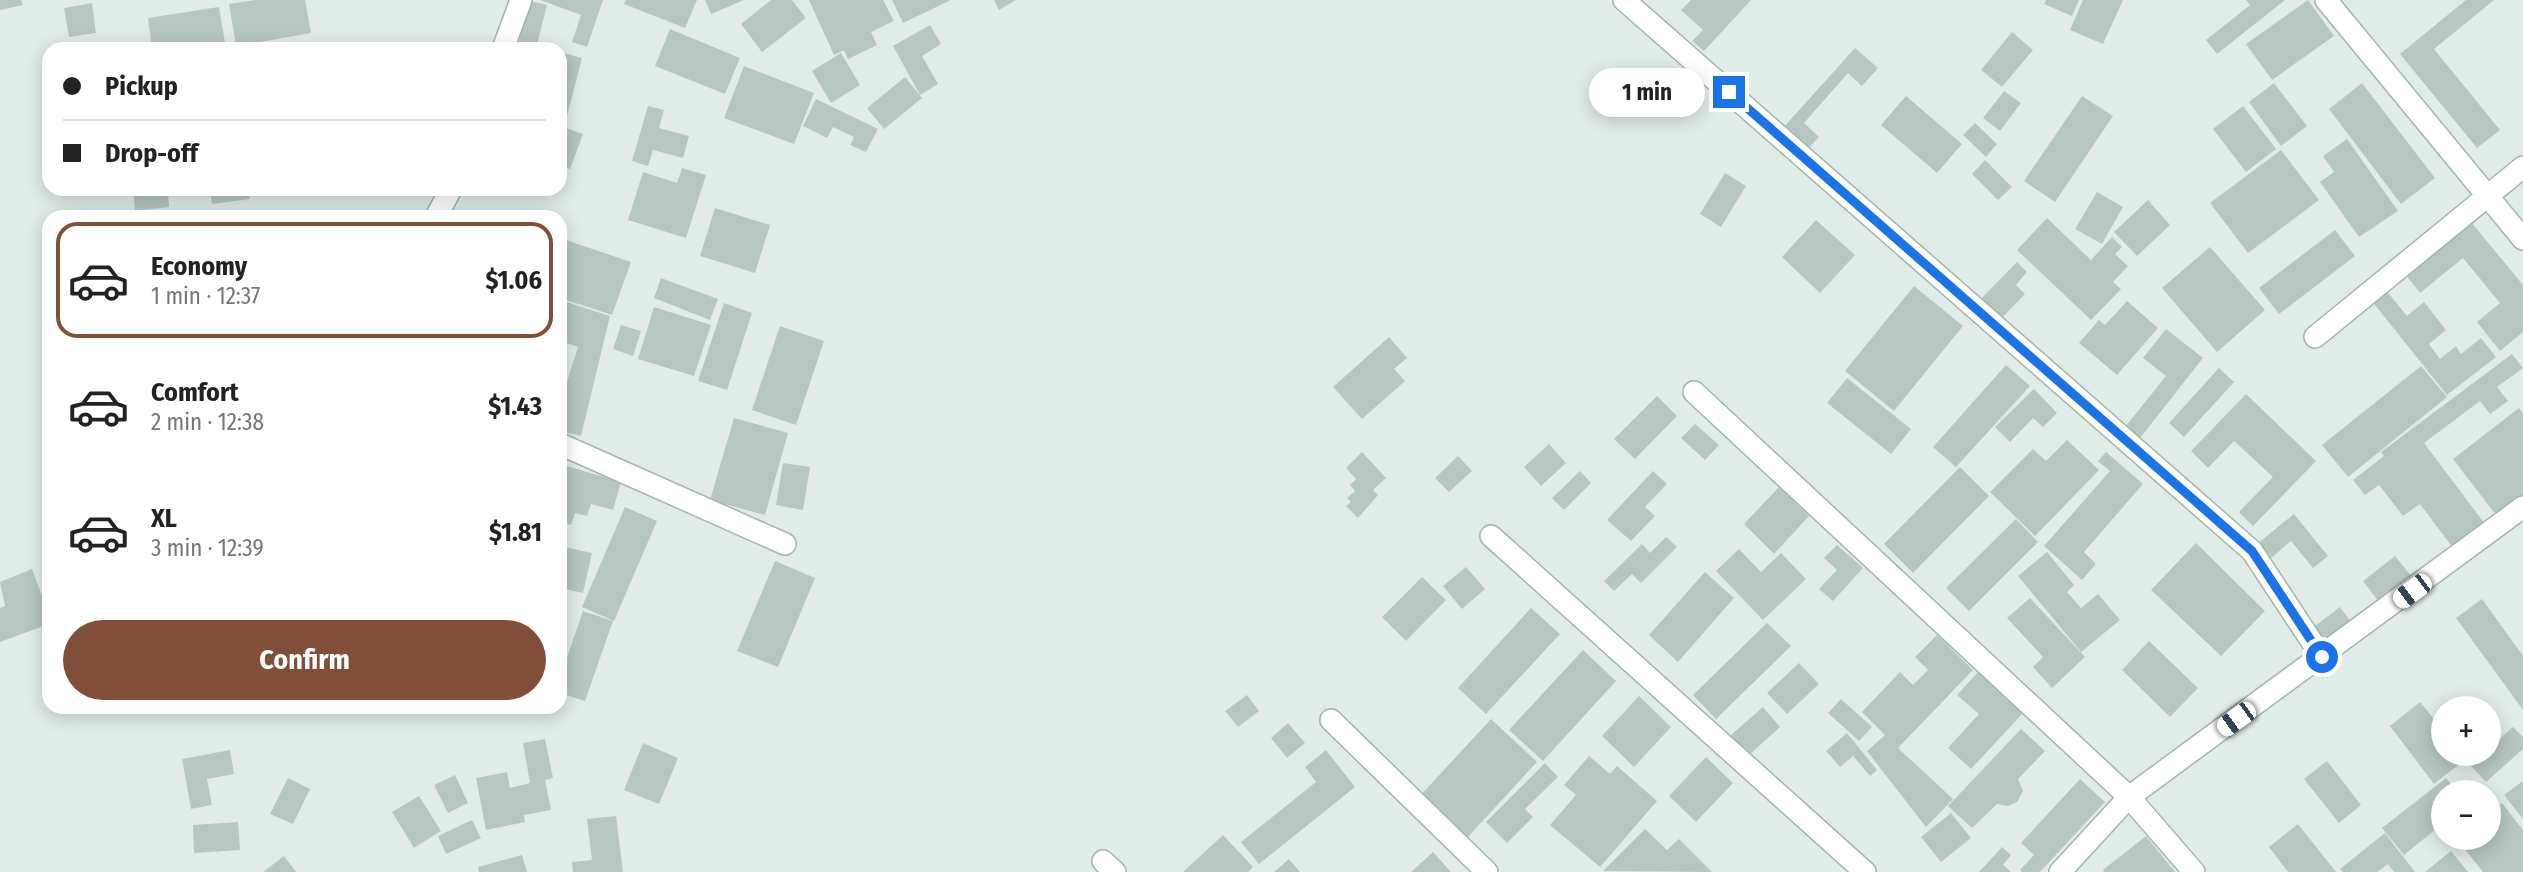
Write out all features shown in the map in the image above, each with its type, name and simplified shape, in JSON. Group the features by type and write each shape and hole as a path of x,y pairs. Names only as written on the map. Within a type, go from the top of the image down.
{"street":[{"path":"505,42 520,0"},
{"path":"1625,0 2252,551 2322,657"},
{"path":"2326,0 2523,239"},
{"path":"2315,337 2523,167"},
{"path":"1694,391 2129,797 2194,872"},
{"path":"567,446 785,544"},
{"path":"2060,872 2129,797 2523,507"},
{"path":"1491,536 1865,872"},
{"path":"1331,720 1487,872"}],"building":[{"path":"0,0 21,0 23,5 0,10"},
{"path":"255,0 305,0 311,33 259,42 235,42 229,4"},
{"path":"540,0 603,0 587,47 572,42 581,15"},
{"path":"626,0 697,0 685,28 624,4"},
{"path":"705,0 744,0 711,14"},
{"path":"771,0 792,0 806,18 762,52 741,24"},
{"path":"809,0 883,0 894,21 871,32 877,45 848,59 844,50 834,55"},
{"path":"892,0 951,0 903,23"},
{"path":"994,0 1016,0 999,10"},
{"path":"1691,0 1751,0 1704,51 1692,41 1703,30 1681,10"},
{"path":"2046,0 2079,0 2072,16 2044,4"},
{"path":"2083,0 2123,0 2103,44 2070,30"},
{"path":"2246,0 2285,0 2217,54 2206,40 2250,5"},
{"path":"2308,0 2334,36 2272,80 2246,44"},
{"path":"2466,0 2494,0 2434,49 2500,130 2477,148 2400,54"},
{"path":"529,1 547,5 538,42 519,42"},
{"path":"92,3 96,33 69,37 64,8"},
{"path":"219,7 225,42 151,42 148,18"},
{"path":"930,25 941,44 922,56 938,84 920,95 893,46"},
{"path":"670,29 740,58 725,94 655,66"},
{"path":"2012,32 2033,50 2002,87 1981,70"},
{"path":"1855,48 1878,68 1862,86 1848,73 1804,123 1819,137 1807,150 1783,128"},
{"path":"841,53 860,85 831,103 812,71"},
{"path":"567,54 582,58 567,116"},
{"path":"744,66 814,93 794,144 724,118"},
{"path":"905,77 922,98 884,129 867,108"},
{"path":"2274,83 2307,126 2281,146 2249,102"},
{"path":"2362,83 2435,178 2401,204 2329,109"},
{"path":"2004,91 2021,103 2000,131 1983,118"},
{"path":"1906,96 1962,144 1937,173 1881,125"},
{"path":"2082,96 2113,116 2055,202 2024,181"},
{"path":"816,99 878,129 866,152 850,145 854,137 833,127 827,138 803,126"},
{"path":"648,106 664,110 659,128 689,136 683,158 653,150 648,166 632,161"},
{"path":"2243,106 2276,149 2246,172 2213,129"},
{"path":"1975,123 1997,144 1986,157 1963,135"},
{"path":"567,128 583,134 570,169 567,168"},
{"path":"2347,139 2398,211 2359,237 2320,182 2334,172 2323,156"},
{"path":"2281,150 2319,200 2248,253 2210,203"},
{"path":"1985,160 2012,187 1998,200 1972,174"},
{"path":"682,168 706,175 686,238 628,220 643,172 677,183"},
{"path":"1725,173 1746,186 1721,227 1700,214"},
{"path":"2097,192 2123,207 2102,244 2075,229"},
{"path":"134,196 168,196 169,207 135,210"},
{"path":"211,196 249,196 250,199 212,204"},
{"path":"2148,200 2170,225 2137,256 2114,232"},
{"path":"715,208 770,225 755,273 700,256"},
{"path":"2047,218 2091,260 2112,237 2122,247 2115,254 2128,266 2113,282 2121,289 2091,320 2017,250"},
{"path":"1816,220 1855,255 1820,293 1782,257"},
{"path":"2471,222 2523,285 2523,332 2500,351 2477,322 2500,303 2463,258 2420,293 2406,275"},
{"path":"2335,230 2355,256 2279,314 2259,288"},
{"path":"567,240 631,262 612,315 567,300"},
{"path":"2210,247 2265,310 2217,352 2162,288"},
{"path":"2017,262 2027,272 2016,285 2025,294 2001,319 1980,300"},
{"path":"661,278 718,299 710,320 654,298"},
{"path":"1914,286 1963,326 1894,411 1845,371"},
{"path":"2385,289 2407,316 2424,302 2446,330 2429,344 2440,359 2456,346 2461,354 2481,338 2496,357 2447,395 2371,300"},
{"path":"2127,301 2158,328 2117,375 2079,343 2099,320 2105,325"},
{"path":"567,302 610,316 581,436 567,433 567,382 578,347 567,343"},
{"path":"724,303 752,313 727,390 698,381"},
{"path":"654,307 711,325 694,376 638,359"},
{"path":"621,325 641,331 633,356 613,349"},
{"path":"780,326 824,341 796,425 752,410"},
{"path":"2166,329 2203,358 2140,438 2126,426 2166,376 2143,358"},
{"path":"1389,337 1407,358 1394,369 1405,381 1362,419 1333,387"},
{"path":"2512,354 2523,368 2497,387 2508,401 2490,414 2480,401 2424,443 2485,524 2453,548 2420,504 2403,516 2379,485 2365,495 2353,480 2384,456 2381,452"},
{"path":"2006,365 2030,386 1956,467 1933,447"},
{"path":"2421,366 2447,397 2348,477 2322,445"},
{"path":"2219,368 2234,382 2184,437 2169,423"},
{"path":"1847,378 1911,429 1891,454 1827,403"},
{"path":"2034,389 2057,413 2043,427 2033,418 2010,442 1995,427"},
{"path":"2246,394 2316,461 2253,526 2239,512 2273,477 2234,441 2208,468 2191,451"},
{"path":"1657,396 1677,416 1635,459 1614,439"},
{"path":"2519,408 2523,414 2523,495 2496,515 2453,459"},
{"path":"734,418 788,433 765,515 710,500"},
{"path":"1695,424 1719,445 1705,460 1681,438"},
{"path":"2067,440 2099,470 2035,536 1990,492 2033,449 2046,461"},
{"path":"1549,444 1566,463 1541,486 1524,467"},
{"path":"1362,452 1386,478 1373,490 1378,495 1358,518 1346,506 1351,502 1347,498 1355,491 1350,485 1356,479 1346,468"},
{"path":"2106,452 2143,484 2084,552 2096,564 2082,580 2044,546 2110,471 2098,461"},
{"path":"1458,456 1472,471 1449,492 1435,478"},
{"path":"783,463 810,467 803,510 776,505"},
{"path":"567,466 621,482 613,510 591,504 587,516 575,513 571,525 567,524"},
{"path":"1960,467 1989,496 1913,573 1884,544"},
{"path":"1580,471 1591,483 1564,510 1552,498"},
{"path":"1653,471 1667,484 1645,507 1655,516 1631,541 1607,520"},
{"path":"1779,487 1809,516 1774,554 1744,524"},
{"path":"625,507 657,521 614,621 582,607"},
{"path":"2294,514 2328,556 2313,568 2291,541 2269,560 2257,544"},
{"path":"2016,519 2038,542 1969,611 1946,588"},
{"path":"1666,537 1677,547 1641,583 1632,574 1614,591 1604,581 1642,544 1650,553"},
{"path":"2196,543 2265,611 2221,656 2151,590"},
{"path":"1837,545 1863,568 1833,601 1819,589 1837,570 1824,558"},
{"path":"567,548 592,553 583,593 567,590"},
{"path":"1739,549 1761,572 1781,553 1806,579 1763,620 1716,571"},
{"path":"2047,552 2074,585 2067,592 2081,608 2098,594 2120,620 2081,652 2018,576"},
{"path":"2395,556 2412,577 2379,602 2363,581"},
{"path":"775,561 815,578 778,667 737,651"},
{"path":"1466,567 1485,589 1462,609 1443,586"},
{"path":"32,569 42,596 42,627 0,642 0,608 5,606 0,582"},
{"path":"1705,572 1734,598 1678,662 1649,635"},
{"path":"1422,577 1446,600 1406,641 1382,617"},
{"path":"2030,598 2085,657 2052,688 2033,667 2043,657 2007,618"},
{"path":"2482,599 2523,656 2523,710 2456,618"},
{"path":"2340,607 2355,627 2326,649 2311,629"},
{"path":"1531,608 1560,634 1486,714 1458,688"},
{"path":"583,611 613,621 585,701 567,695 567,658"},
{"path":"1767,623 1791,646 1716,719 1693,695"},
{"path":"1937,635 1973,670 1898,748 1953,799 1926,827 1867,751 1885,735 1862,712 1900,672 1913,685 1928,670 1915,657"},
{"path":"2149,641 2198,688 2170,717 2122,670"},
{"path":"1583,650 1616,681 1543,761 1509,730"},
{"path":"1799,663 1819,684 1787,714 1767,693"},
{"path":"1978,672 2023,713 1971,769 1948,748 1979,714 1957,695"},
{"path":"1247,695 1259,711 1238,727 1225,711"},
{"path":"1639,696 1671,727 1634,767 1602,736"},
{"path":"1841,699 1872,727 1859,741 1828,713"},
{"path":"2420,702 2431,715 2431,766 2457,766 2439,780 2431,780 2390,726"},
{"path":"1763,707 1780,727 1749,755 1731,735"},
{"path":"1491,719 1537,762 1465,840 1419,797"},
{"path":"1288,723 1305,743 1287,758 1271,738"},
{"path":"2513,727 2523,737 2523,749 2488,780 2484,780 2471,766 2501,766 2501,738"},
{"path":"2021,729 2045,751 2018,779 2023,791 2017,802 2008,806 1997,804 1972,828 1948,806"},
{"path":"1847,733 1877,770 1870,776 1853,756 1840,767 1826,751"},
{"path":"545,739 553,778 545,780 551,810 524,815 525,822 486,830 476,778 507,772 510,788 530,783 523,743"},
{"path":"643,743 678,758 659,804 624,790"},
{"path":"230,750 234,774 207,779 212,805 191,809 182,759"},
{"path":"1326,750 1355,787 1259,864 1241,842 1316,782 1305,767"},
{"path":"1589,756 1610,774 1617,766 1657,801 1600,867 1550,825 1576,795 1564,785"},
{"path":"1706,757 1733,783 1696,822 1669,796"},
{"path":"2327,761 2361,805 2339,823 2304,779"},
{"path":"1545,763 1558,777 1525,809 1533,817 1507,843 1486,822"},
{"path":"455,775 468,803 448,813 434,785"},
{"path":"288,778 310,789 293,824 270,814"},
{"path":"2080,779 2105,802 2040,872 2022,872 2020,870 2034,855 2021,843"},
{"path":"2523,781 2523,819 2504,795"},
{"path":"2431,790 2431,833 2404,855 2382,828"},
{"path":"419,796 441,831 414,848 392,812"},
{"path":"2501,804 2523,830 2523,872 2483,872 2466,850 2501,850"},
{"path":"1951,813 1971,838 1941,862 1921,837"},
{"path":"616,816 623,872 573,872 572,862 592,860 587,819"},
{"path":"472,820 481,838 446,854 438,836"},
{"path":"238,822 240,850 194,853 193,825"},
{"path":"2298,824 2336,872 2288,872 2269,847"},
{"path":"1645,829 1667,850 1679,839 1712,872 1603,871"},
{"path":"2385,833 2415,872 2394,872 2388,864 2377,872 2343,872 2340,869"},
{"path":"1223,835 1253,867 1248,872 1183,872"},
{"path":"2146,836 2175,872 2104,872 2103,870"},
{"path":"2002,847 2011,855 2003,865 2011,872 1979,872"},
{"path":"2451,851 2468,872 2425,872"},
{"path":"1433,852 1451,872 1411,872"},
{"path":"522,855 527,872 479,872 478,867"},
{"path":"284,856 296,872 263,872"},
{"path":"1289,859 1300,872 1274,872"}],"route":[{"path":"1729,92 2252,551 2322,657"}]}
